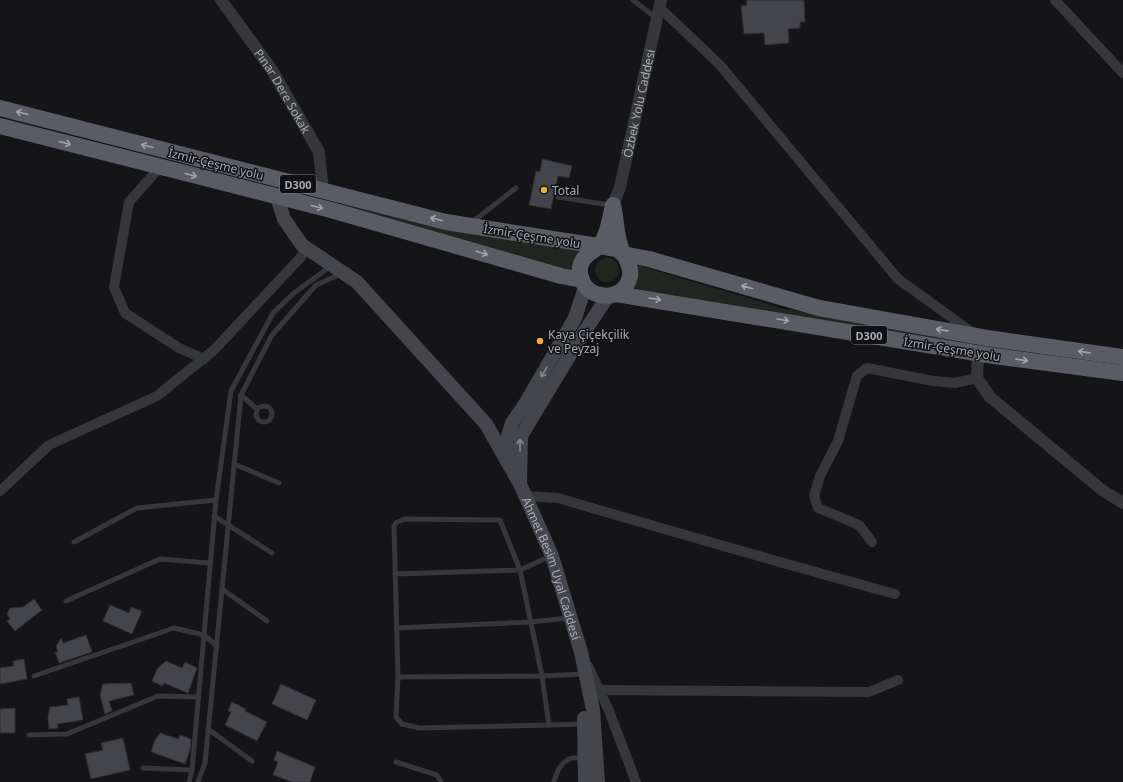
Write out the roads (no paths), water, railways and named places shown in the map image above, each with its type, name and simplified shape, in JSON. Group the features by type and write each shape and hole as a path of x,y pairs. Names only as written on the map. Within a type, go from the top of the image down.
{"highway":[{"name":"İzmir-Çeşme yolu","path":"0,108 446,222 599,246"},
{"name":"İzmir-Çeşme yolu","path":"0,126 414,233 584,284"},
{"path":"584,284 580,274 582,262 589,252 599,246 606,233 613,205"},
{"path":"612,295 627,284 630,276 630,268 620,245 613,205"},
{"name":"D300","path":"599,246 617,249 623,254"},
{"name":"İzmir-Çeşme yolu","path":"623,254 649,259 820,308 978,336 1123,357"},
{"name":"D300","path":"584,284 592,293 612,295"},
{"name":"İzmir-Çeşme yolu","path":"612,295 978,353 1123,373"}],"main road":[{"path":"277,197 284,219 302,245 357,282 486,424 523,490"},
{"path":"523,490 510,458 506,442 512,423 526,404 575,318 584,284"},
{"path":"523,490 520,436 579,340 612,295"},
{"name":"Ahmet Besim Uyal Caddesi","path":"523,490 552,556 581,652 593,710 598,782"},
{"name":"Ahmet Besim Uyal Caddesi","path":"581,652 586,761 585,782"}],"street":[{"name":"Pınar Dere Sokak","path":"221,0 272,70 319,152 323,191"},
{"path":"1055,0 1123,73"},
{"name":"Özbek Yolu Caddesi","path":"613,205 620,187 659,9"},
{"path":"659,9 720,65 898,279 978,336"},
{"path":"160,167 129,202 114,288 125,313 179,348 204,359"},
{"path":"0,491 49,444 157,396 204,359 219,345 301,257 307,248"},
{"path":"978,353 977,378 990,397 1102,490 1123,503"},
{"path":"872,542 859,525 818,508 814,496 820,476 838,441 857,376 867,368 933,382 955,383 977,378"},
{"path":"523,490 558,498 762,556 817,574 895,594"},
{"path":"581,652 599,690 636,782"},
{"path":"599,690 869,692 898,680"}],"lane":[{"path":"633,0 659,9"},
{"path":"468,225 516,188"},
{"path":"558,197 613,205"},
{"path":"198,782 205,763 241,396 272,335 316,285 338,269"},
{"path":"189,782 192,770 214,516 231,391 274,313 294,293 338,269"},
{"path":"241,396 257,409"},
{"path":"234,464 279,483"},
{"path":"74,542 137,508 216,500"},
{"path":"214,516 272,553"},
{"path":"549,725 542,676 520,570 500,520 405,519 397,522 394,526 398,677 396,717 402,724 419,728 549,725 584,724"},
{"path":"395,574 520,570 552,556"},
{"path":"66,601 160,559 210,562"},
{"path":"222,589 267,621"},
{"path":"396,628 530,622 571,618"},
{"path":"34,676 174,628 204,635 217,646"},
{"path":"398,677 542,676 582,674"},
{"path":"29,735 67,734 158,696 198,698"},
{"path":"208,729 252,761"},
{"path":"554,782 556,771 565,761 578,757 586,761"},
{"path":"396,762 437,775 441,782"},
{"path":"143,768 192,770"}],"place":[{"name":"Total","path":"544,190"},
{"name":"Kaya Çiçekçilik ve Peyzaj","path":"540,341"}]}
